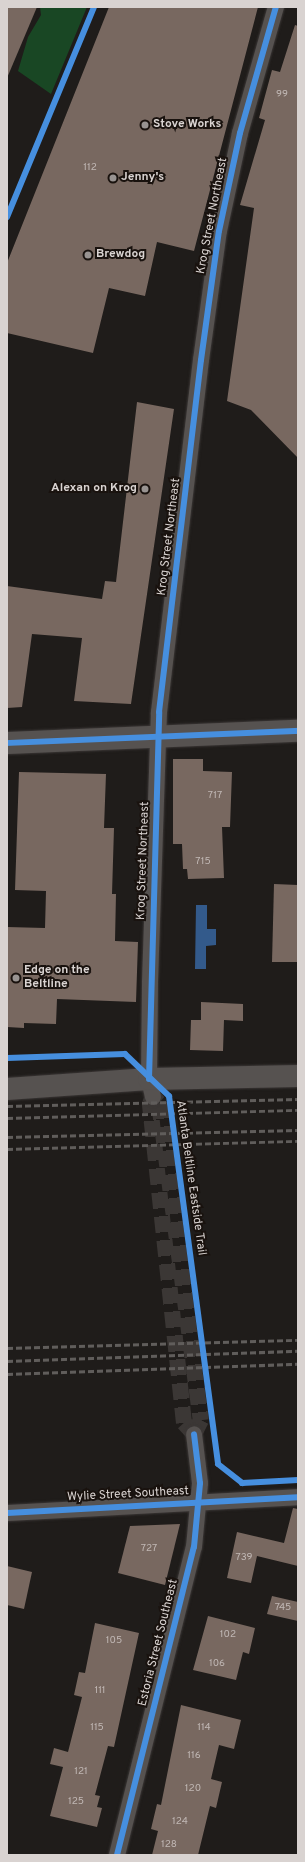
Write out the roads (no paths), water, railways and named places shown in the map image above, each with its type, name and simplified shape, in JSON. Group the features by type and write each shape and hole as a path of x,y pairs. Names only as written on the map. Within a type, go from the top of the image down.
{"main road":[{"path":"7,743 298,731"},
{"path":"7,1089 151,1088 298,1076"}],"street":[{"name":"Krog Street Northeast","path":"151,1088 160,704 217,245 240,133 276,7"},
{"name":"Estoria Street Southeast","path":"117,1855 194,1546 199,1503 194,1434"},
{"name":"Wylie Street Southeast","path":"7,1513 298,1498"}],"water":[{"path":"196,905 207,905 207,929 216,929 216,945 206,946 206,969 195,969"}],"tunnel":[{"path":"153,1097 159,1103 201,1420 194,1434 184,1423 150,1104 153,1097"}],"railway":[{"path":"7,1106 298,1099"},
{"path":"7,1118 298,1110"},
{"path":"7,1137 298,1130"},
{"path":"7,1149 298,1141"},
{"path":"7,1348 298,1340"},
{"path":"7,1361 298,1351"},
{"path":"7,1374 298,1364"}],"place":[{"name":"Stove Works","path":"145,125"},
{"name":"Jenny's","path":"113,178"},
{"name":"Brewdog","path":"88,255"},
{"name":"Alexan on Krog","path":"145,489"},
{"name":"Edge on the Beltline","path":"16,978"}]}
